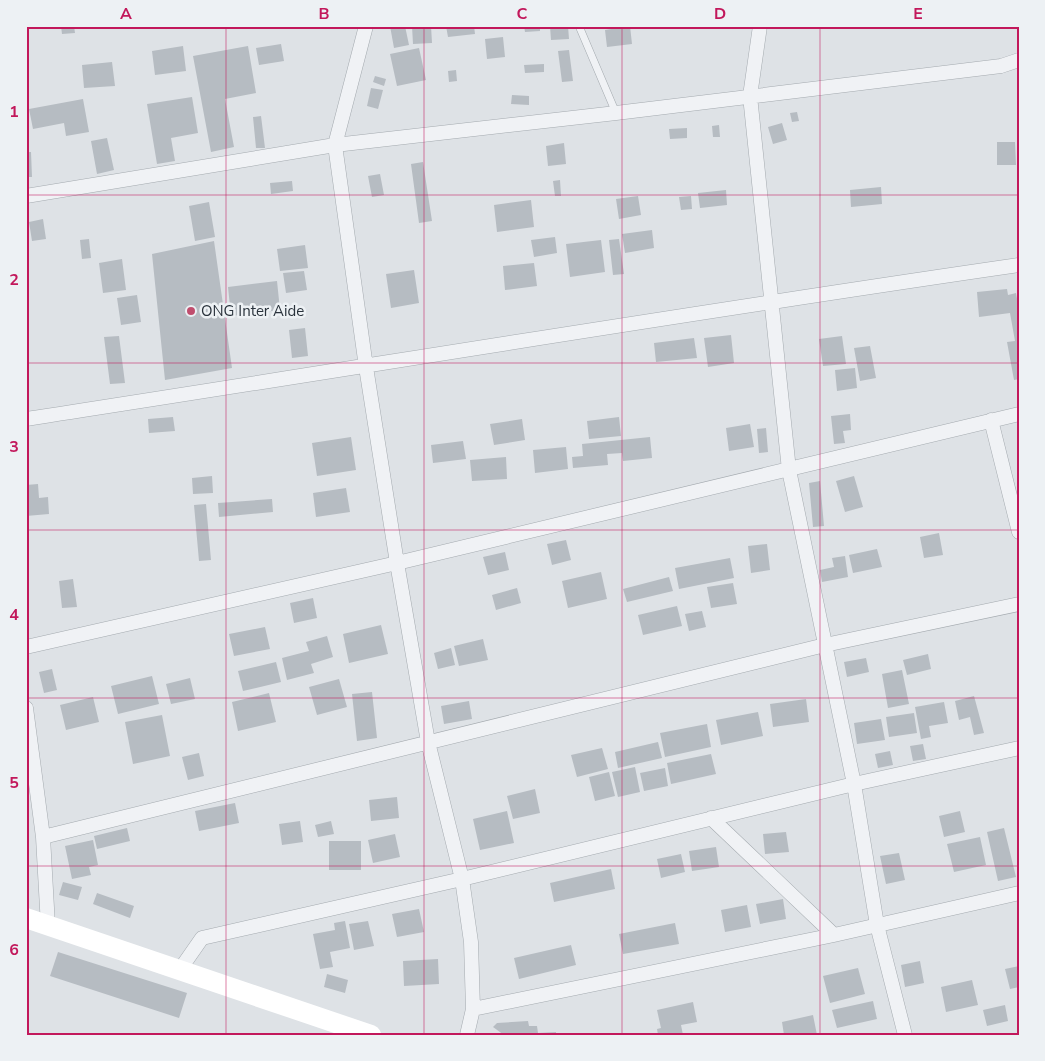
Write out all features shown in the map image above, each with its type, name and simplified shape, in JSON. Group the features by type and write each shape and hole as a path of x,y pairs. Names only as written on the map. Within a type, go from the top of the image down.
{"main road":[{"path":"26,918 371,1035"}],"street":[{"path":"366,26 335,145 366,367 397,563 428,742 462,879 471,942 474,1009 467,1035"},
{"path":"760,26 750,96 773,301 789,470 854,784 877,925 905,1035"},
{"path":"26,196 335,145 1001,66 1019,60"},
{"path":"26,419 1019,264"},
{"path":"26,647 397,563 1019,414"},
{"path":"991,420 1019,532"},
{"path":"43,837 825,645 1019,604"},
{"path":"26,708 43,837 48,926"},
{"path":"179,971 202,938 462,879 854,784 1019,748"},
{"path":"711,818 834,935"},
{"path":"474,1009 834,935 1019,893"}],"lane":[{"path":"579,26 616,113"}],"building":[{"path":"61,26 74,26 75,33 62,34"},
{"path":"390,26 405,26 409,45 394,48"},
{"path":"412,26 431,26 432,43 413,44"},
{"path":"446,26 474,26 475,34 448,37"},
{"path":"524,26 540,26 540,31 525,32"},
{"path":"550,26 568,26 569,39 551,40"},
{"path":"630,26 632,44 607,47 605,30"},
{"path":"503,37 505,57 487,59 485,39"},
{"path":"281,44 284,61 259,65 256,48"},
{"path":"183,46 186,71 155,75 152,51"},
{"path":"248,46 256,93 225,99 234,147 211,152 193,56"},
{"path":"419,48 426,80 397,86 390,54"},
{"path":"569,50 573,81 562,82 558,51"},
{"path":"112,62 115,86 84,88 82,65"},
{"path":"544,64 544,72 525,73 524,65"},
{"path":"456,70 457,81 449,82 448,71"},
{"path":"375,76 386,79 384,86 373,82"},
{"path":"371,88 383,90 378,109 367,106"},
{"path":"512,95 529,96 529,105 511,104"},
{"path":"192,97 198,133 171,138 175,161 157,164 147,104"},
{"path":"83,99 89,132 66,136 64,123 33,129 29,109"},
{"path":"797,112 799,121 792,122 790,113"},
{"path":"261,116 265,148 256,148 253,117"},
{"path":"782,123 787,140 773,144 768,127"},
{"path":"719,125 720,137 713,137 712,126"},
{"path":"687,128 687,138 670,139 669,129"},
{"path":"107,138 114,170 97,174 91,141"},
{"path":"997,142 1015,142 1016,165 997,165"},
{"path":"564,143 566,164 548,166 546,146"},
{"path":"26,152 31,152 32,177 26,177"},
{"path":"423,162 432,221 419,223 411,164"},
{"path":"380,174 384,195 372,197 368,176"},
{"path":"560,180 561,196 555,196 553,181"},
{"path":"292,181 293,191 271,194 270,183"},
{"path":"881,187 882,204 851,207 850,190"},
{"path":"726,190 727,205 700,208 698,193"},
{"path":"638,196 641,215 619,219 616,199"},
{"path":"691,196 692,209 681,210 679,197"},
{"path":"531,200 534,227 497,232 494,205"},
{"path":"209,202 215,237 195,241 189,206"},
{"path":"43,219 46,239 32,241 29,222"},
{"path":"652,230 654,248 625,253 622,234"},
{"path":"555,237 557,253 534,257 531,240"},
{"path":"89,239 91,258 82,259 80,240"},
{"path":"619,239 624,274 613,275 609,240"},
{"path":"601,240 605,272 570,277 566,244"},
{"name":"ONG Inter Aide","path":"214,241 232,368 165,380 152,254"},
{"path":"305,245 308,268 280,271 277,249"},
{"path":"122,259 126,290 103,293 99,263"},
{"path":"534,263 537,286 505,290 503,266"},
{"path":"414,270 419,303 391,308 386,274"},
{"path":"304,271 307,290 286,293 283,273"},
{"path":"277,281 280,310 231,316 228,287"},
{"path":"1007,289 1008,295 1016,293 1019,310 1019,379 1014,380 1007,342 1015,341 1010,313 979,317 977,292"},
{"path":"137,295 141,322 121,325 117,298"},
{"path":"305,328 308,356 292,358 289,330"},
{"path":"731,335 734,363 708,367 704,338"},
{"path":"119,336 125,383 110,384 104,337"},
{"path":"842,336 846,364 823,366 819,339"},
{"path":"694,338 697,358 656,362 654,343"},
{"path":"870,346 876,378 860,381 854,348"},
{"path":"855,368 857,388 837,391 835,370"},
{"path":"850,414 851,430 843,431 845,443 834,444 831,416"},
{"path":"173,417 175,431 149,433 148,419"},
{"path":"619,417 621,436 589,439 587,421"},
{"path":"522,419 525,440 494,445 490,424"},
{"path":"750,424 754,447 729,451 726,428"},
{"path":"766,428 768,452 759,453 757,429"},
{"path":"351,437 356,470 317,476 312,443"},
{"path":"650,437 652,458 623,461 622,453 607,454 608,465 573,468 572,457 583,456 582,444"},
{"path":"463,441 466,459 433,463 431,445"},
{"path":"566,447 568,469 535,473 533,450"},
{"path":"506,457 507,479 472,481 470,460"},
{"path":"212,476 213,493 193,494 192,478"},
{"path":"854,476 863,507 845,512 836,481"},
{"path":"820,481 824,526 813,527 809,483"},
{"path":"38,484 39,498 48,497 49,514 26,516 26,485"},
{"path":"346,488 350,512 316,517 313,493"},
{"path":"272,499 273,512 219,517 218,503"},
{"path":"206,504 211,560 199,561 194,505"},
{"path":"939,533 943,555 924,558 920,537"},
{"path":"566,540 571,560 552,565 547,544"},
{"path":"767,544 770,570 751,573 748,546"},
{"path":"877,549 882,567 853,573 849,555"},
{"path":"505,552 509,570 488,575 483,557"},
{"path":"845,556 848,577 822,582 820,570 834,567 832,558"},
{"path":"730,558 734,578 679,589 675,568"},
{"path":"601,572 607,599 568,608 562,581"},
{"path":"669,577 673,591 627,602 623,589"},
{"path":"73,579 77,607 62,608 59,581"},
{"path":"733,583 737,604 711,608 707,587"},
{"path":"517,588 521,603 496,610 492,595"},
{"path":"313,598 317,618 294,623 290,603"},
{"path":"677,606 682,626 643,635 638,615"},
{"path":"702,611 706,627 689,631 685,614"},
{"path":"381,625 388,654 349,663 343,634"},
{"path":"265,627 270,649 234,656 229,634"},
{"path":"327,636 333,657 311,664 314,673 287,680 282,658 309,651 306,642"},
{"path":"483,639 488,660 459,666 454,646"},
{"path":"451,648 455,665 438,669 434,653"},
{"path":"928,654 931,669 907,675 903,660"},
{"path":"866,658 869,672 847,677 844,662"},
{"path":"276,662 281,682 243,691 238,671"},
{"path":"52,669 57,690 44,693 39,672"},
{"path":"902,670 909,704 888,708 882,674"},
{"path":"152,676 159,704 118,714 111,686"},
{"path":"190,678 195,699 171,704 166,684"},
{"path":"339,679 347,707 317,715 309,687"},
{"path":"372,692 377,738 357,741 352,694"},
{"path":"269,693 276,722 238,731 232,702"},
{"path":"974,696 984,733 974,735 970,717 959,720 955,701"},
{"path":"93,697 99,722 66,730 60,705"},
{"path":"806,699 809,722 773,727 770,704"},
{"path":"469,701 472,719 444,724 441,706"},
{"path":"944,702 948,723 929,726 931,737 921,739 915,707"},
{"path":"758,712 763,736 721,745 716,720"},
{"path":"914,713 917,733 889,737 886,717"},
{"path":"162,715 170,756 133,764 125,722"},
{"path":"881,719 885,740 857,744 854,723"},
{"path":"707,724 711,747 665,757 660,733"},
{"path":"658,742 662,758 618,768 615,752"},
{"path":"923,744 926,759 913,761 910,746"},
{"path":"602,748 608,769 577,777 571,755"},
{"path":"890,751 893,765 878,768 875,754"},
{"path":"199,753 204,776 188,780 182,757"},
{"path":"711,754 716,774 671,784 667,763"},
{"path":"635,767 640,792 618,797 612,772"},
{"path":"665,768 668,786 644,791 640,773"},
{"path":"609,772 615,796 595,801 589,777"},
{"path":"535,789 540,813 513,819 507,796"},
{"path":"397,797 399,818 371,821 369,800"},
{"path":"235,803 239,823 199,831 195,811"},
{"path":"507,811 514,843 480,850 473,819"},
{"path":"960,811 965,832 944,837 939,816"},
{"path":"300,821 303,842 282,845 279,824"},
{"path":"331,821 334,834 318,837 315,825"},
{"path":"127,828 130,841 97,849 94,836"},
{"path":"1004,828 1016,877 998,881 987,832"},
{"path":"786,832 789,852 765,854 763,834"},
{"path":"395,834 400,857 373,863 368,840"},
{"path":"980,837 986,865 954,872 947,844"},
{"path":"93,840 98,865 89,867 91,875 72,879 65,846"},
{"path":"329,841 361,841 361,870 329,870"},
{"path":"716,847 719,867 692,871 689,851"},
{"path":"899,853 905,880 886,884 880,856"},
{"path":"681,854 685,872 661,878 657,859"},
{"path":"611,869 615,889 554,902 550,883"},
{"path":"63,882 82,887 78,900 59,895"},
{"path":"97,893 134,906 130,918 93,904"},
{"path":"783,899 786,919 760,924 756,904"},
{"path":"747,905 751,927 725,932 721,910"},
{"path":"419,909 424,932 397,937 392,914"},
{"path":"345,921 350,948 330,952 333,967 320,969 313,934 335,930 334,923"},
{"path":"368,921 374,946 354,950 349,924"},
{"path":"675,923 679,944 623,954 619,934"},
{"path":"571,945 576,965 519,979 514,958"},
{"path":"58,952 187,993 179,1018 50,976"},
{"path":"438,959 439,984 404,986 403,961"},
{"path":"920,961 924,983 905,987 901,965"},
{"path":"1019,966 1019,987 1010,989 1005,969"},
{"path":"858,968 865,994 830,1003 823,976"},
{"path":"327,974 348,980 345,993 324,987"},
{"path":"972,980 978,1005 946,1012 941,987"},
{"path":"873,1001 877,1019 837,1028 832,1010"},
{"path":"693,1002 697,1022 681,1025 683,1035 658,1035 657,1029 661,1028 657,1010"},
{"path":"1005,1005 1008,1021 987,1026 983,1010"},
{"path":"813,1015 817,1035 784,1035 782,1022"},
{"path":"528,1021 529,1026 537,1026 538,1033 556,1032 556,1035 504,1035 493,1027 497,1023"}],"place":[{"name":"ONG Inter Aide","path":"191,311"}]}
